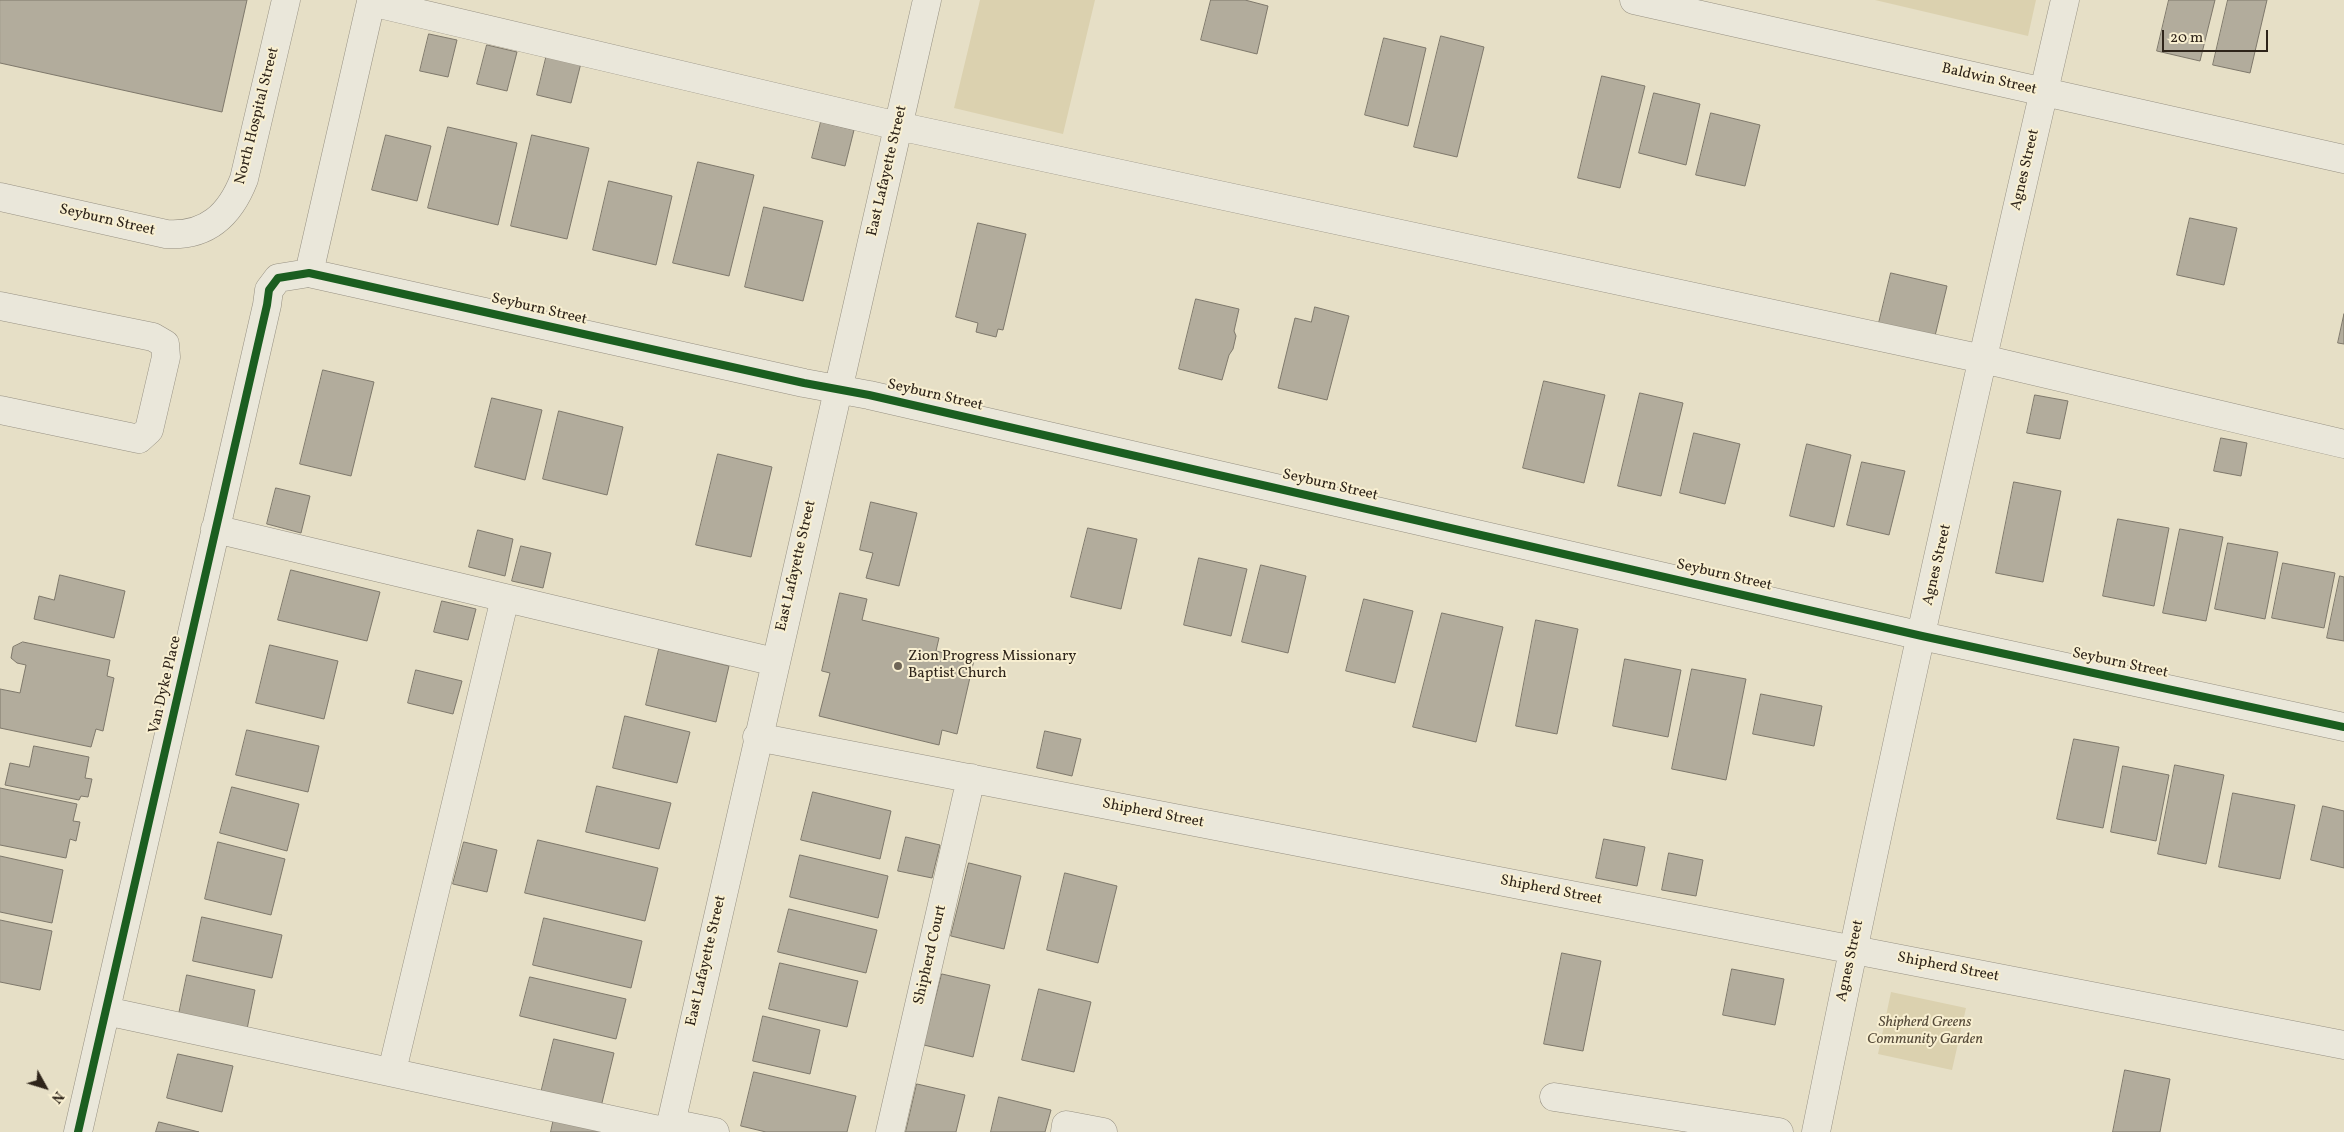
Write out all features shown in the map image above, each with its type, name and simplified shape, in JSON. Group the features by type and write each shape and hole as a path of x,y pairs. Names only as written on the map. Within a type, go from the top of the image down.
{"street":[{"name":"North Hospital Street","path":"212,224 227,211 238,196 244,179 286,0"},
{"name":"East Lafayette Street","path":"669,1129 757,737 927,0"},
{"name":"Baldwin Street","path":"1634,0 2344,159"},
{"name":"Agnes Street","path":"1816,1132 1853,950 1922,636 2065,0"},
{"path":"309,273 370,2 898,126 1983,359 2344,444"},
{"name":"Seyburn Street","path":"0,197 166,234 181,235 198,231 212,224"},
{"name":"Seyburn Street","path":"309,273 837,390 889,399 1922,636 2344,727"},
{"name":"Van Dyke Place","path":"78,1132 269,290 278,278 309,273"},
{"path":"0,306 153,338 165,344 166,357 149,430 139,439 0,410"},
{"path":"215,529 775,662"},
{"path":"392,1071 505,598"},
{"name":"Shipherd Street","path":"757,737 2344,1045"},
{"name":"Shipherd Court","path":"890,1132 971,778"},
{"path":"106,1011 669,1129 715,1132"},
{"path":"1554,1097 1779,1132"},
{"path":"1065,1132 1066,1125 1103,1132"}],"green space":[{"path":"980,0 1095,0 1063,134 954,108"},
{"path":"1875,0 2036,0 2028,36"},
{"name":"Shipherd Greens Community Garden","path":"1891,992 1966,1008 1952,1070 1878,1054"}],"building":[{"path":"0,0 247,0 222,112 0,63"},
{"path":"1211,0 1245,0 1268,6 1257,54 1201,40"},
{"path":"2169,0 2215,0 2200,61 2157,51"},
{"path":"2228,0 2267,0 2250,73 2213,65"},
{"path":"429,34 457,40 448,77 420,71"},
{"path":"1441,36 1484,47 1457,157 1414,147"},
{"path":"1384,38 1426,48 1408,126 1365,115"},
{"path":"487,45 517,52 507,91 477,84"},
{"path":"547,54 581,63 571,103 537,95"},
{"path":"1602,76 1645,86 1620,188 1578,178"},
{"path":"1654,93 1700,104 1686,165 1639,153"},
{"path":"1711,113 1760,125 1745,186 1696,175"},
{"path":"821,122 854,130 845,166 812,158"},
{"path":"448,127 517,143 498,225 428,208"},
{"path":"386,135 431,146 417,201 372,190"},
{"path":"532,135 589,148 567,239 511,226"},
{"path":"698,162 754,175 729,276 673,263"},
{"path":"609,181 672,196 656,265 593,250"},
{"path":"764,207 823,221 803,301 745,287"},
{"path":"2190,218 2237,228 2224,285 2177,275"},
{"path":"978,223 1026,234 1003,330 998,329 996,337 976,332 978,323 956,317"},
{"path":"1891,273 1947,286 1935,336 1879,323"},
{"path":"1196,299 1239,309 1234,331 1236,336 1233,349 1229,355 1222,380 1179,369"},
{"path":"1315,307 1349,316 1327,400 1278,388 1295,318 1311,322"},
{"path":"2344,314 2344,344 2338,343"},
{"path":"323,370 374,382 351,476 300,464"},
{"path":"1544,381 1605,395 1584,483 1523,468"},
{"path":"1640,393 1683,403 1661,496 1618,486"},
{"path":"2035,395 2068,401 2060,439 2027,433"},
{"path":"492,398 542,410 525,480 475,467"},
{"path":"559,411 623,427 607,495 543,479"},
{"path":"1694,433 1740,444 1725,504 1680,493"},
{"path":"2221,438 2247,443 2241,476 2214,471"},
{"path":"1807,444 1851,455 1834,527 1790,516"},
{"path":"718,454 772,467 751,557 696,545"},
{"path":"1862,462 1905,471 1889,535 1847,525"},
{"path":"2014,482 2061,491 2043,582 1996,573"},
{"path":"276,488 310,496 301,533 267,524"},
{"path":"871,502 917,513 899,586 866,578 873,553 860,550"},
{"path":"2118,519 2169,528 2154,606 2103,596"},
{"path":"1088,528 1137,539 1121,609 1071,597"},
{"path":"2180,529 2223,537 2206,621 2163,613"},
{"path":"478,530 513,539 505,576 469,567"},
{"path":"2228,543 2278,552 2265,619 2215,609"},
{"path":"521,546 551,553 543,588 512,581"},
{"path":"1199,558 1247,569 1231,636 1184,625"},
{"path":"2283,563 2335,573 2324,628 2272,618"},
{"path":"1261,565 1306,576 1288,653 1242,642"},
{"path":"291,570 380,592 367,641 278,620"},
{"path":"60,575 125,591 114,638 34,619 39,596 54,600"},
{"path":"2340,576 2344,577 2344,641 2327,638"},
{"name":"Zion Progress Missionary Baptist Church","path":"840,593 867,599 862,620 939,638 936,651 974,660 957,734 942,730 939,745 819,716 830,673 822,671"},
{"path":"1364,599 1413,611 1395,683 1346,671"},
{"path":"442,601 476,609 468,640 434,632"},
{"path":"1442,613 1503,627 1476,742 1413,727"},
{"path":"1536,620 1578,629 1557,734 1516,726"},
{"path":"23,642 110,660 107,676 114,678 103,731 96,729 91,747 0,728 0,689 20,693 26,665 17,663 11,658 13,647"},
{"path":"270,645 338,661 324,719 256,703"},
{"path":"659,649 729,666 716,722 646,705"},
{"path":"1625,659 1681,670 1668,737 1613,726"},
{"path":"1692,669 1746,679 1726,780 1672,769"},
{"path":"416,670 462,681 453,714 408,703"},
{"path":"1761,694 1822,706 1814,746 1753,734"},
{"path":"625,716 690,732 677,783 613,768"},
{"path":"247,730 319,746 308,792 236,775"},
{"path":"1045,731 1081,739 1072,776 1037,768"},
{"path":"2074,739 2119,747 2103,828 2057,819"},
{"path":"34,746 89,757 85,778 92,779 88,797 81,796 79,800 5,785 10,763 29,767"},
{"path":"2175,765 2224,775 2206,864 2158,854"},
{"path":"2123,766 2169,775 2156,841 2111,832"},
{"path":"597,786 671,803 659,849 586,832"},
{"path":"232,787 299,804 287,851 220,833"},
{"path":"0,788 77,804 73,821 80,822 76,841 70,839 66,858 0,845"},
{"path":"813,792 891,811 880,859 801,840"},
{"path":"2233,793 2295,805 2280,879 2219,867"},
{"path":"2323,806 2344,811 2344,868 2311,860"},
{"path":"906,837 940,845 932,878 898,871"},
{"path":"1604,839 1645,847 1637,886 1596,878"},
{"path":"538,840 658,868 645,921 525,893"},
{"path":"218,842 285,859 271,915 205,899"},
{"path":"464,842 497,850 487,892 453,884"},
{"path":"1669,853 1703,860 1696,896 1662,890"},
{"path":"800,855 888,876 878,918 790,897"},
{"path":"0,856 63,870 52,923 0,912"},
{"path":"969,863 1021,876 1004,949 951,936"},
{"path":"1065,873 1117,886 1098,963 1047,950"},
{"path":"789,909 877,930 866,973 778,952"},
{"path":"202,917 282,935 272,978 193,961"},
{"path":"544,918 642,941 631,988 533,965"},
{"path":"0,920 52,931 40,990 0,982"},
{"path":"1562,953 1601,961 1583,1051 1544,1044"},
{"path":"780,963 858,981 847,1027 769,1009"},
{"path":"1732,969 1784,979 1775,1025 1723,1015"},
{"path":"942,974 990,985 973,1057 924,1045"},
{"path":"187,975 255,990 246,1034 178,1019"},
{"path":"530,977 626,999 616,1039 520,1016"},
{"path":"1039,989 1091,1002 1074,1072 1022,1060"},
{"path":"763,1016 820,1030 810,1074 753,1061"},
{"path":"554,1039 614,1053 601,1107 541,1093"},
{"path":"178,1054 233,1066 222,1112 167,1098"},
{"path":"2125,1070 2170,1079 2160,1132 2113,1132"},
{"path":"754,1072 856,1096 847,1132 766,1132 741,1126"},
{"path":"917,1084 965,1095 956,1132 906,1132"},
{"path":"999,1097 1051,1110 1045,1132 991,1132"},
{"path":"554,1118 615,1132 551,1132"},
{"path":"159,1122 199,1132 156,1132"}],"cycle path":[{"path":"78,1132 269,290 278,278 309,273 804,383 869,395 1922,636 2344,727"}],"place":[{"name":"Zion Progress Missionary Baptist Church","path":"898,666"}]}
